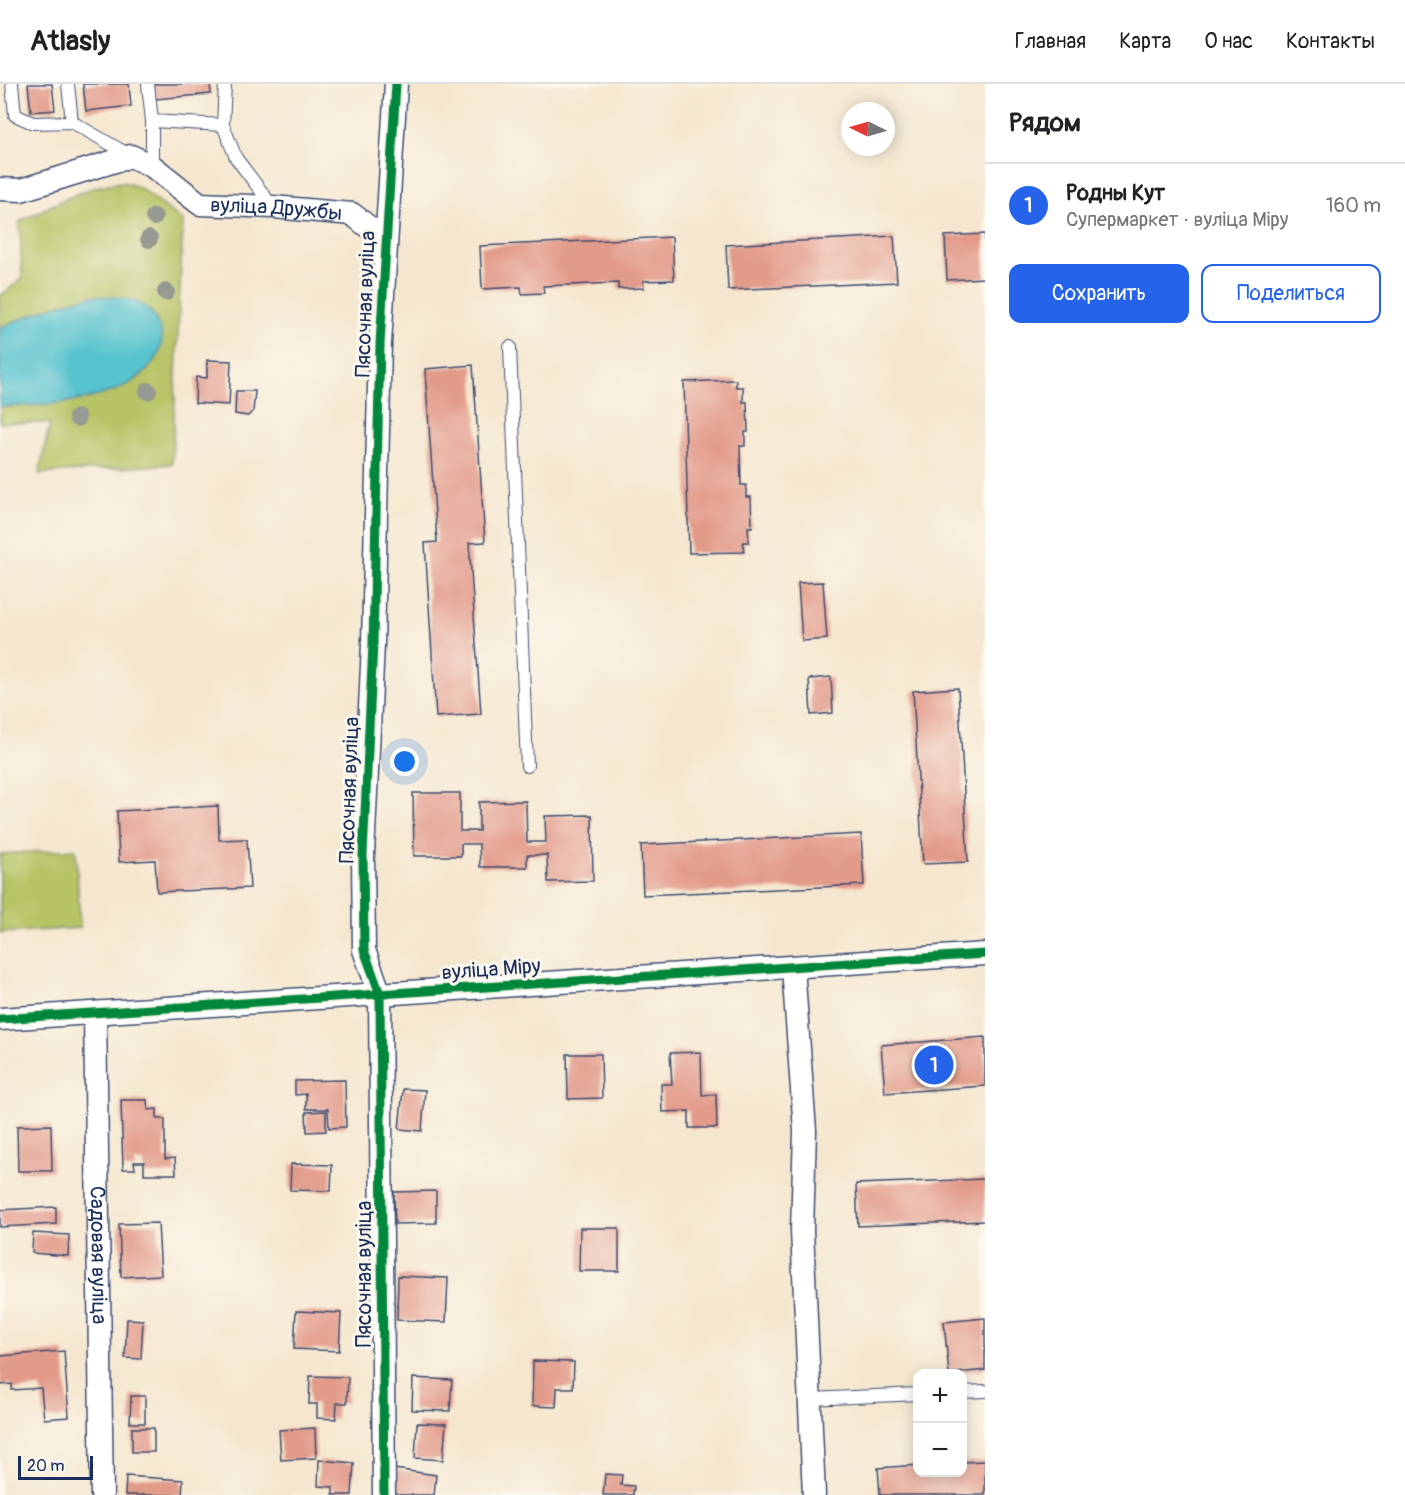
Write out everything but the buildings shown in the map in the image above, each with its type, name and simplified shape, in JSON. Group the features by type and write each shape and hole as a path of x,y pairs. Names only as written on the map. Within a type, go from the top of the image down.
{"street":[{"name":"Пясочная вуліца","path":"384,1495 380,994 364,950 363,855 373,644 380,344 396,84"},
{"name":"вуліца Дружбы","path":"131,156 152,166 200,204 352,214 385,240"},
{"path":"0,189 21,190 131,156"},
{"name":"вуліца Міру","path":"0,1019 985,954"},
{"path":"793,967 805,1131 802,1230 814,1495"},
{"name":"Садовая вуліца","path":"95,1013 102,1495"}],"lane":[{"path":"12,84 15,116 33,123 72,122 131,156"},
{"path":"68,84 72,122"},
{"path":"147,84 152,121 152,166"},
{"path":"225,84 224,125 236,158 273,207"},
{"path":"152,121 224,125"},
{"path":"510,347 527,766"},
{"path":"967,1392 985,1391"},
{"path":"810,1400 913,1394"}],"green space":[{"path":"122,182 139,187 183,221 172,464 39,474 50,423 0,423 0,296 22,279 20,221 96,187"},
{"path":"76,849 80,928 0,933 0,854"}],"water":[{"path":"93,296 127,299 149,310 161,333 159,353 154,362 138,378 104,394 60,403 0,407 0,328 56,306"}],"cycle path":[{"path":"384,1495 380,994 364,950 363,855 373,644 380,344 396,84"},
{"path":"0,1019 985,954"}],"place":[{"name":"Родны Кут","path":"934,1065"}]}
